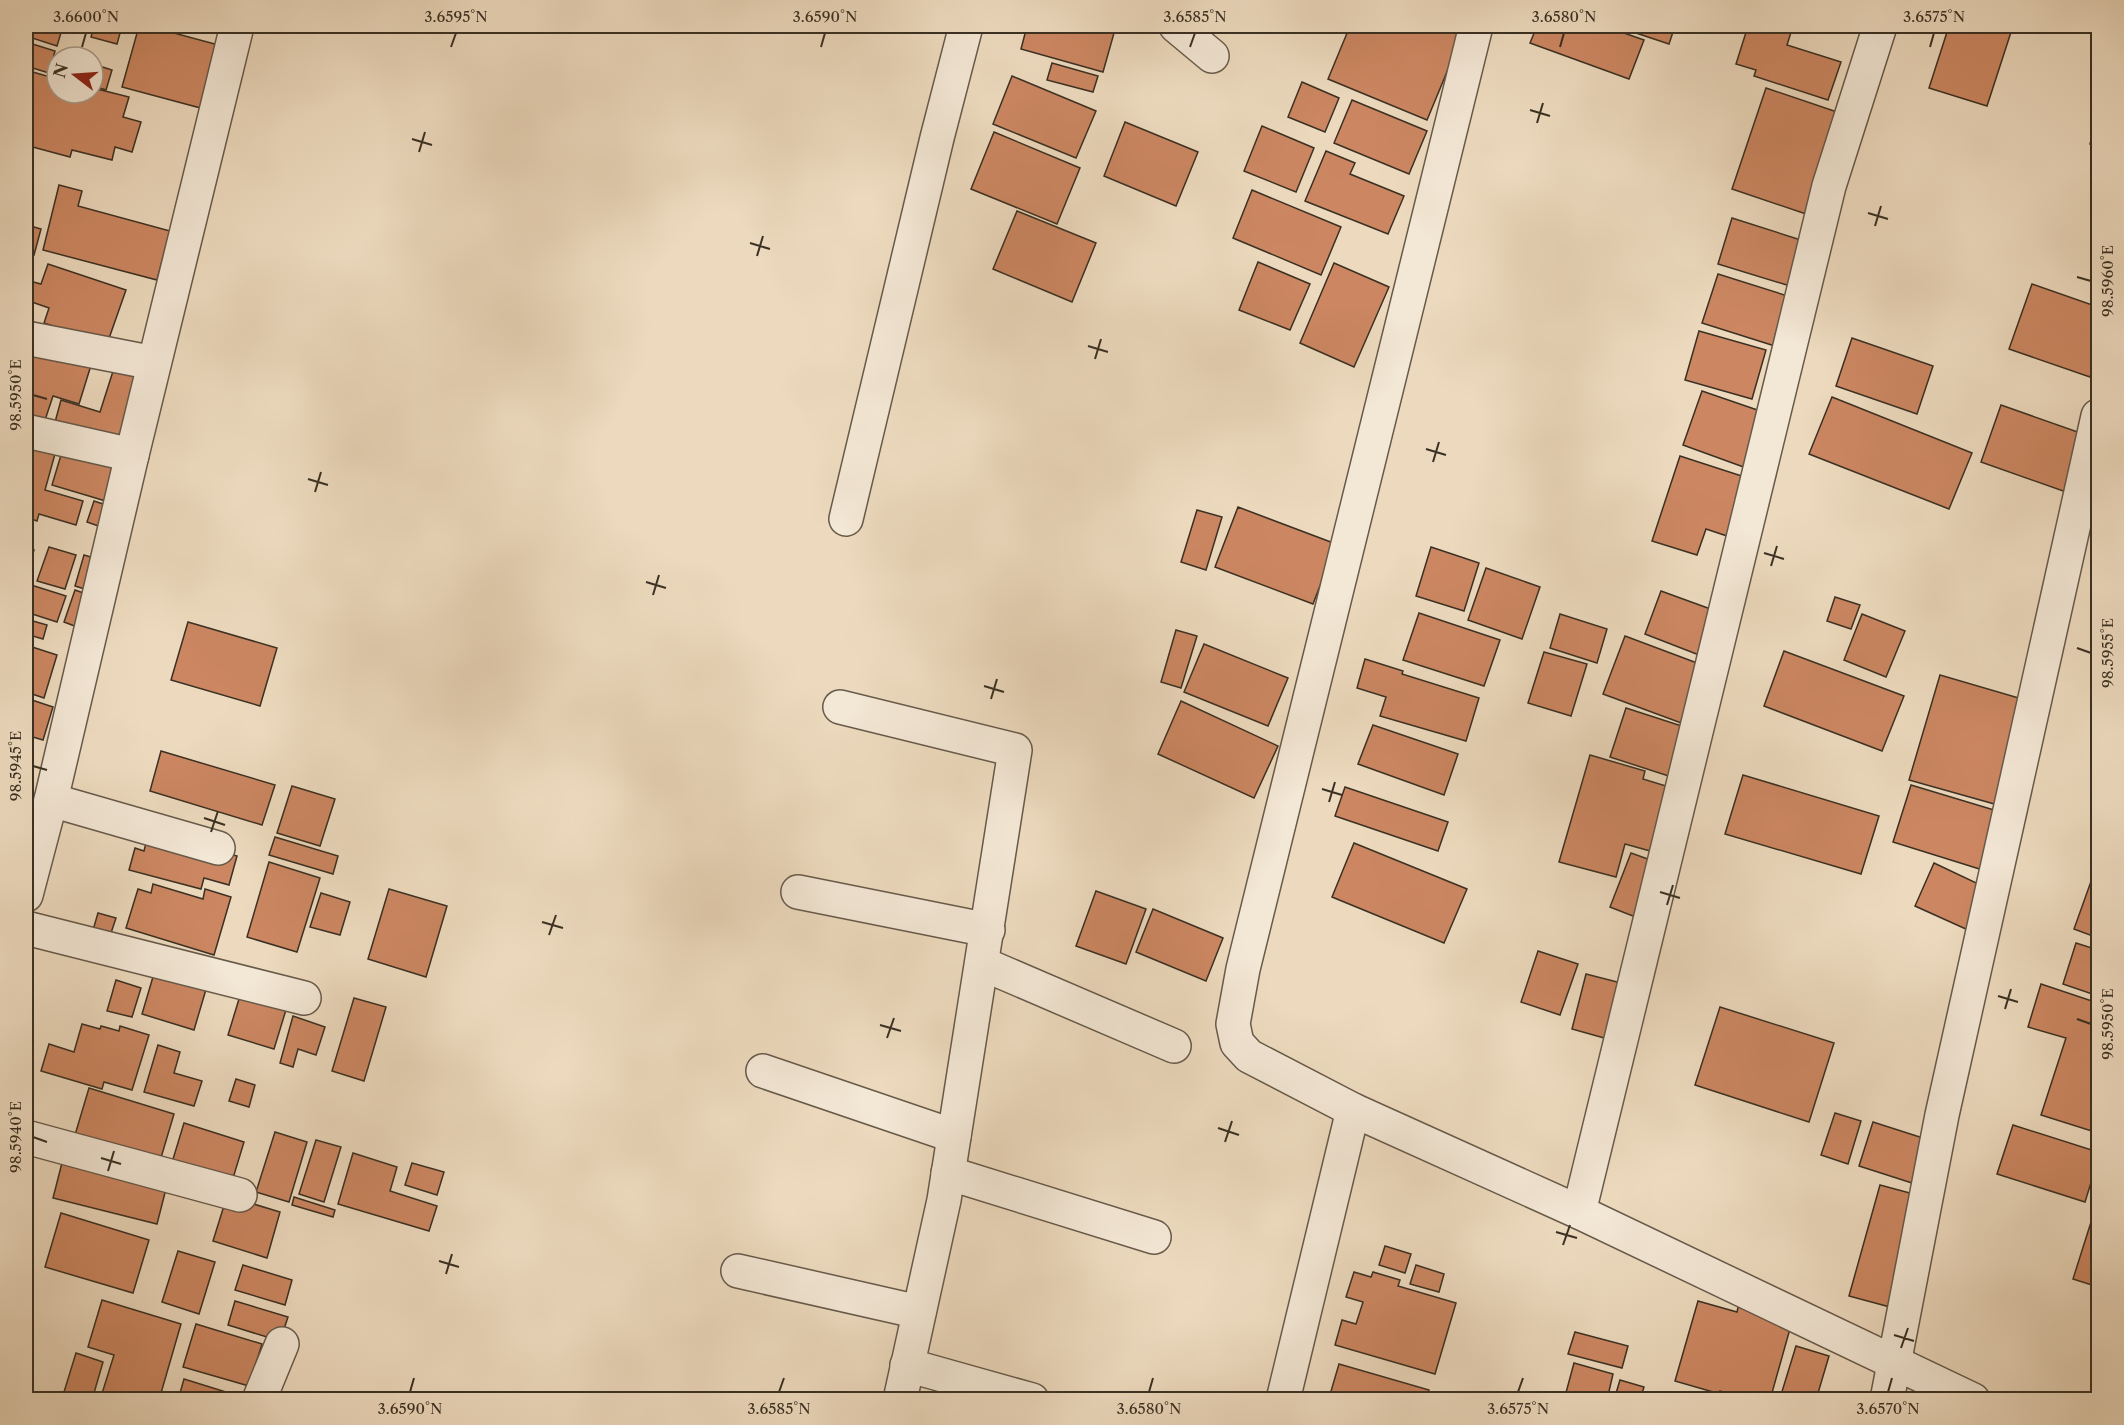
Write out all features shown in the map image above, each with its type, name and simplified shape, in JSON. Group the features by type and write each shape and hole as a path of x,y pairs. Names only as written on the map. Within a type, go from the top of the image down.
{"street":[{"path":"26,895 51,800 154,363 237,26"},
{"path":"846,519 934,149 966,26"},
{"path":"1176,26 1212,56"},
{"path":"1476,26 1249,946 1233,1024 1237,1043 1249,1056 1353,1110 1579,1212 1973,1400"},
{"path":"1579,1212 1829,186 1880,26"},
{"path":"26,338 154,363"},
{"path":"1887,1400 1942,1115 2098,416"},
{"path":"26,431 132,455"},
{"path":"840,707 1016,750 948,1173 900,1400"},
{"path":"51,800 218,848"},
{"path":"798,892 988,930"},
{"path":"26,928 304,998"},
{"path":"983,963 1174,1047"},
{"path":"763,1071 954,1136"},
{"path":"1283,1400 1353,1110"},
{"path":"26,1137 240,1195"},
{"path":"948,1173 1154,1237"},
{"path":"738,1271 919,1312"},
{"path":"259,1400 282,1344"},
{"path":"907,1365 1032,1400"}],"building":[{"path":"26,26 63,26 57,45 26,36"},
{"path":"94,26 122,26 117,44 91,37"},
{"path":"139,26 148,26 226,47 208,110 122,87"},
{"path":"1027,26 1116,26 1103,72 1021,49"},
{"path":"1350,26 1466,26 1427,120 1328,79"},
{"path":"1537,26 1604,26 1644,40 1629,79 1530,43"},
{"path":"1615,26 1675,26 1669,44"},
{"path":"1748,26 1793,26 1787,45 1841,62 1828,100 1754,76 1756,70 1736,64"},
{"path":"1949,26 1958,28 1959,26 2013,26 1987,106 1929,88"},
{"path":"26,42 45,48 45,72 26,66"},
{"path":"1052,63 1098,76 1093,92 1047,80"},
{"path":"105,68 112,70 105,90"},
{"path":"26,70 45,76 45,105 105,105 105,91 129,97 123,117 141,122 132,152 115,147 112,160 72,150 70,157 29,146 32,139 26,137"},
{"path":"1012,76 1096,111 1076,158 993,124"},
{"path":"1302,82 1339,98 1325,132 1288,117"},
{"path":"1766,88 1843,114 1809,215 1732,189"},
{"path":"1352,100 1427,131 1409,174 1334,143"},
{"path":"2098,117 2098,146 2090,144"},
{"path":"1125,122 1198,152 1176,206 1104,176"},
{"path":"1262,126 1314,148 1296,192 1244,171"},
{"path":"994,132 1080,168 1057,224 971,189"},
{"path":"1326,151 1355,163 1350,174 1404,196 1388,234 1305,201"},
{"path":"26,185 33,187 26,214"},
{"path":"59,185 82,191 78,206 170,231 157,280 43,250"},
{"path":"1252,190 1341,227 1321,275 1233,238"},
{"path":"1017,211 1096,243 1072,302 993,269"},
{"path":"1732,218 1804,241 1790,286 1718,264"},
{"path":"27,225 41,229 34,255 26,253"},
{"path":"1258,262 1310,284 1290,330 1239,310"},
{"path":"1334,263 1389,287 1354,367 1300,343"},
{"path":"48,264 126,290 107,344 44,323 49,308 26,300 26,280 41,284"},
{"path":"1718,274 1794,298 1778,347 1702,323"},
{"path":"2032,284 2098,307 2098,352 2090,377 2009,349"},
{"path":"1699,331 1766,350 1752,399 1685,380"},
{"path":"1852,338 1933,366 1917,414 1836,386"},
{"path":"26,345 92,362 79,404 53,396 43,426 26,421"},
{"path":"115,365 148,375 126,447 54,426 61,400 100,412"},
{"path":"1702,391 1769,414 1749,469 1683,445"},
{"path":"1832,397 1972,453 1949,509 1809,454"},
{"path":"2001,405 2089,436 2069,493 1981,462"},
{"path":"34,435 58,443 45,490 83,501 76,525 39,514 37,521 26,517 26,465"},
{"path":"64,445 121,462 109,502 52,485"},
{"path":"1680,456 1754,480 1736,539 1706,529 1697,555 1652,541"},
{"path":"94,501 115,508 107,529 87,522"},
{"path":"1238,507 1336,544 1313,604 1215,567"},
{"path":"1197,510 1222,517 1206,570 1181,562"},
{"path":"49,547 76,555 65,589 37,581"},
{"path":"1431,547 1479,563 1464,611 1416,596"},
{"path":"26,548 34,550 27,573 26,572"},
{"path":"84,555 101,560 91,591 75,586"},
{"path":"1486,568 1540,587 1522,639 1468,620"},
{"path":"28,584 66,596 57,622 26,612"},
{"path":"75,590 89,595 85,630 64,622"},
{"path":"1661,591 1716,611 1699,655 1645,634"},
{"path":"1835,597 1860,605 1851,629 1827,621"},
{"path":"1419,613 1500,640 1484,686 1403,660"},
{"path":"1560,614 1607,629 1597,663 1550,648"},
{"path":"1862,614 1905,631 1886,677 1844,660"},
{"path":"26,619 47,625 43,639 26,634"},
{"path":"188,622 277,648 260,706 171,680"},
{"path":"1176,630 1197,636 1181,688 1161,682"},
{"path":"1625,636 1705,666 1684,724 1603,694"},
{"path":"1204,644 1288,678 1268,726 1184,692"},
{"path":"26,645 57,655 44,698 26,692"},
{"path":"1784,651 1904,696 1882,751 1764,706"},
{"path":"1544,652 1587,664 1571,716 1528,703"},
{"path":"1365,659 1403,671 1402,674 1479,698 1466,741 1380,716 1386,697 1357,688"},
{"path":"1940,675 2029,701 1998,805 1909,780"},
{"path":"26,698 53,707 43,740 26,735"},
{"path":"1181,701 1278,746 1254,798 1158,754"},
{"path":"1626,708 1694,730 1678,779 1610,757"},
{"path":"1373,725 1458,754 1444,795 1358,764"},
{"path":"161,751 275,785 262,825 150,791"},
{"path":"1590,755 1645,771 1643,779 1679,790 1661,854 1625,844 1616,877 1559,862"},
{"path":"1743,775 1879,816 1861,874 1725,834"},
{"path":"1911,785 2004,813 1986,871 1893,842"},
{"path":"292,786 335,799 320,846 277,833"},
{"path":"1345,787 1448,822 1438,851 1335,816"},
{"path":"148,835 190,843 237,856 229,885 204,878 201,889 129,870 135,848 144,851"},
{"path":"275,837 338,856 333,874 269,855"},
{"path":"1354,843 1467,889 1444,943 1332,897"},
{"path":"1631,853 1659,863 1638,918 1610,907"},
{"path":"269,862 320,878 297,952 247,937"},
{"path":"1934,863 1987,888 1968,930 1915,906"},
{"path":"2094,873 2098,875 2098,938 2074,929"},
{"path":"153,884 203,899 205,889 231,897 214,955 126,928 138,889 151,893"},
{"path":"389,889 447,906 426,977 368,959"},
{"path":"1096,891 1146,909 1126,964 1076,946"},
{"path":"321,893 350,902 340,935 310,927"},
{"path":"1153,909 1223,938 1206,981 1136,952"},
{"path":"98,913 116,918 110,936 93,930"},
{"path":"2076,943 2098,950 2098,996 2063,984"},
{"path":"1538,951 1578,964 1560,1015 1521,1002"},
{"path":"155,970 207,986 194,1030 142,1014"},
{"path":"1586,974 1629,985 1615,1041 1572,1029"},
{"path":"116,980 141,988 132,1017 107,1011"},
{"path":"2041,984 2098,1003 2098,1133 2041,1115 2066,1038 2028,1027"},
{"path":"243,986 289,1000 274,1049 228,1035"},
{"path":"354,998 386,1007 364,1081 332,1071"},
{"path":"1720,1007 1834,1043 1809,1122 1695,1085"},
{"path":"293,1016 325,1027 316,1055 298,1049 293,1067 280,1063"},
{"path":"82,1024 119,1031 120,1026 149,1035 132,1090 104,1082 102,1089 41,1071 49,1044 74,1052"},
{"path":"158,1045 180,1052 174,1073 202,1081 194,1106 144,1092"},
{"path":"236,1079 255,1085 249,1107 229,1101"},
{"path":"89,1088 174,1114 157,1171 72,1145"},
{"path":"1835,1113 1861,1121 1848,1164 1821,1155"},
{"path":"1873,1122 1926,1139 1912,1183 1859,1166"},
{"path":"184,1123 244,1142 230,1188 170,1169"},
{"path":"2013,1125 2098,1152 2098,1160 2085,1202 1997,1174"},
{"path":"275,1132 307,1142 289,1202 256,1192"},
{"path":"316,1140 341,1147 324,1202 299,1194"},
{"path":"353,1153 397,1167 390,1191 437,1206 429,1231 338,1204"},
{"path":"64,1155 168,1181 157,1224 53,1198"},
{"path":"412,1163 444,1172 437,1195 405,1185"},
{"path":"1880,1185 1921,1196 1890,1307 1849,1296"},
{"path":"227,1196 280,1212 267,1258 213,1241"},
{"path":"294,1197 335,1210 333,1217 292,1205"},
{"path":"2098,1200 2098,1287 2073,1279"},
{"path":"61,1213 149,1240 133,1293 45,1267"},
{"path":"1385,1246 1411,1254 1405,1273 1379,1265"},
{"path":"178,1251 215,1262 199,1314 162,1302"},
{"path":"243,1265 292,1280 285,1305 235,1290"},
{"path":"1416,1265 1444,1274 1439,1292 1410,1284"},
{"path":"1354,1272 1371,1277 1373,1272 1400,1280 1398,1286 1456,1303 1435,1374 1335,1345 1342,1320 1356,1324 1363,1302 1346,1297"},
{"path":"102,1300 181,1324 159,1400 100,1400 114,1355 88,1347"},
{"path":"235,1301 288,1317 280,1341 228,1325"},
{"path":"1698,1301 1737,1312 1739,1303 1793,1318 1770,1400 1731,1400 1732,1395 1720,1391 1720,1394 1675,1381"},
{"path":"196,1324 262,1344 249,1386 183,1367"},
{"path":"1575,1332 1628,1346 1622,1368 1568,1354"},
{"path":"1796,1346 1829,1356 1816,1400 1780,1398"},
{"path":"76,1353 103,1362 92,1400 64,1392"},
{"path":"1574,1363 1613,1374 1607,1400 1564,1400"},
{"path":"1339,1364 1429,1390 1426,1400 1329,1398"},
{"path":"2098,1374 2098,1400 2090,1400"},
{"path":"184,1379 242,1397 241,1400 178,1400"},
{"path":"1620,1380 1644,1387 1640,1400 1614,1400"}]}
